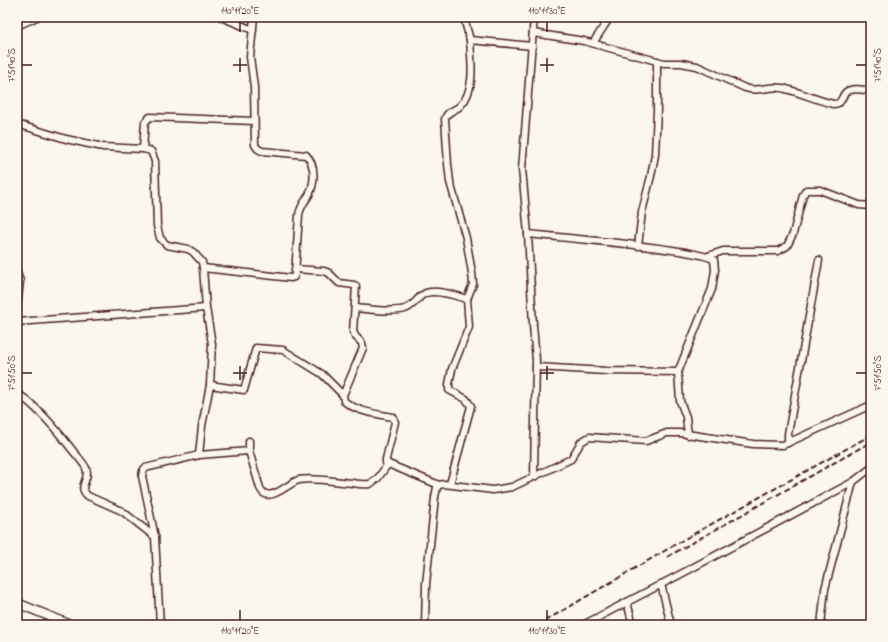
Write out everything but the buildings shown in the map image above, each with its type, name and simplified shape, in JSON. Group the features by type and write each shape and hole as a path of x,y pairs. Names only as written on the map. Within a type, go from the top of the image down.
{"main road":[{"path":"17,603 71,625"}],"street":[{"path":"17,26 37,17"},
{"path":"221,17 253,30"},
{"path":"204,268 291,278 294,277 298,215 312,189 312,163 306,155 262,150 258,149 255,145 254,87 250,57 254,17"},
{"path":"450,484 471,406 466,399 450,392 448,388 454,363 469,327 467,299 473,284 466,238 450,182 448,164 445,119 448,113 459,108 468,94 471,75 470,40 464,18 454,17"},
{"path":"534,17 522,169 528,234 536,367 534,477"},
{"path":"593,43 610,17"},
{"path":"533,33 593,43 657,61 697,66 752,91 767,88 781,88 833,104 838,104 841,102 845,93 850,90 857,89 871,91"},
{"path":"470,40 532,46"},
{"path":"638,246 642,212 655,155 657,61"},
{"path":"143,149 145,122 150,117 254,121"},
{"path":"17,124 66,139 103,147 143,149 151,151 155,161 157,226 160,238 167,245 188,249 193,252 202,262 204,268 206,308 212,344 210,385 202,426 199,455"},
{"path":"708,256 723,251 778,251 787,246 793,234 803,195 806,190 820,190 859,205 871,206"},
{"path":"528,234 638,246 708,256 714,260 715,266 712,289 678,372 680,401 686,417 688,435"},
{"path":"788,444 788,434 819,260"},
{"path":"295,269 324,271 329,273 339,283 355,285 353,332 362,343 363,348 342,398 354,408 395,419 386,459 388,464 439,485 450,484 493,490 512,487 571,459 575,455 581,442 589,437 646,441 667,433 753,444 788,444 871,406"},
{"path":"17,273 20,281 17,308"},
{"path":"355,308 403,309 412,306 425,293 430,292 449,294 467,299"},
{"path":"17,322 206,308"},
{"path":"210,385 244,390 256,348 283,350 322,374 343,395"},
{"path":"536,367 606,371 678,372"},
{"path":"17,393 54,428 85,466 87,474 82,489 84,492 88,496 122,511 155,537"},
{"path":"248,442 260,488 265,494 271,494 279,491 294,482 305,479 370,484 378,478 388,464"},
{"path":"160,625 155,537 143,483 143,471 145,468 151,466 199,455 250,451"},
{"path":"583,625 852,482 871,468"},
{"path":"821,625 824,589 852,482"},
{"path":"425,625 426,584 436,491 439,485"},
{"path":"660,584 670,625"},
{"path":"627,602 633,625"}],"railway":[{"path":"538,625 690,536 871,435"},
{"path":"667,557 871,442"}]}
